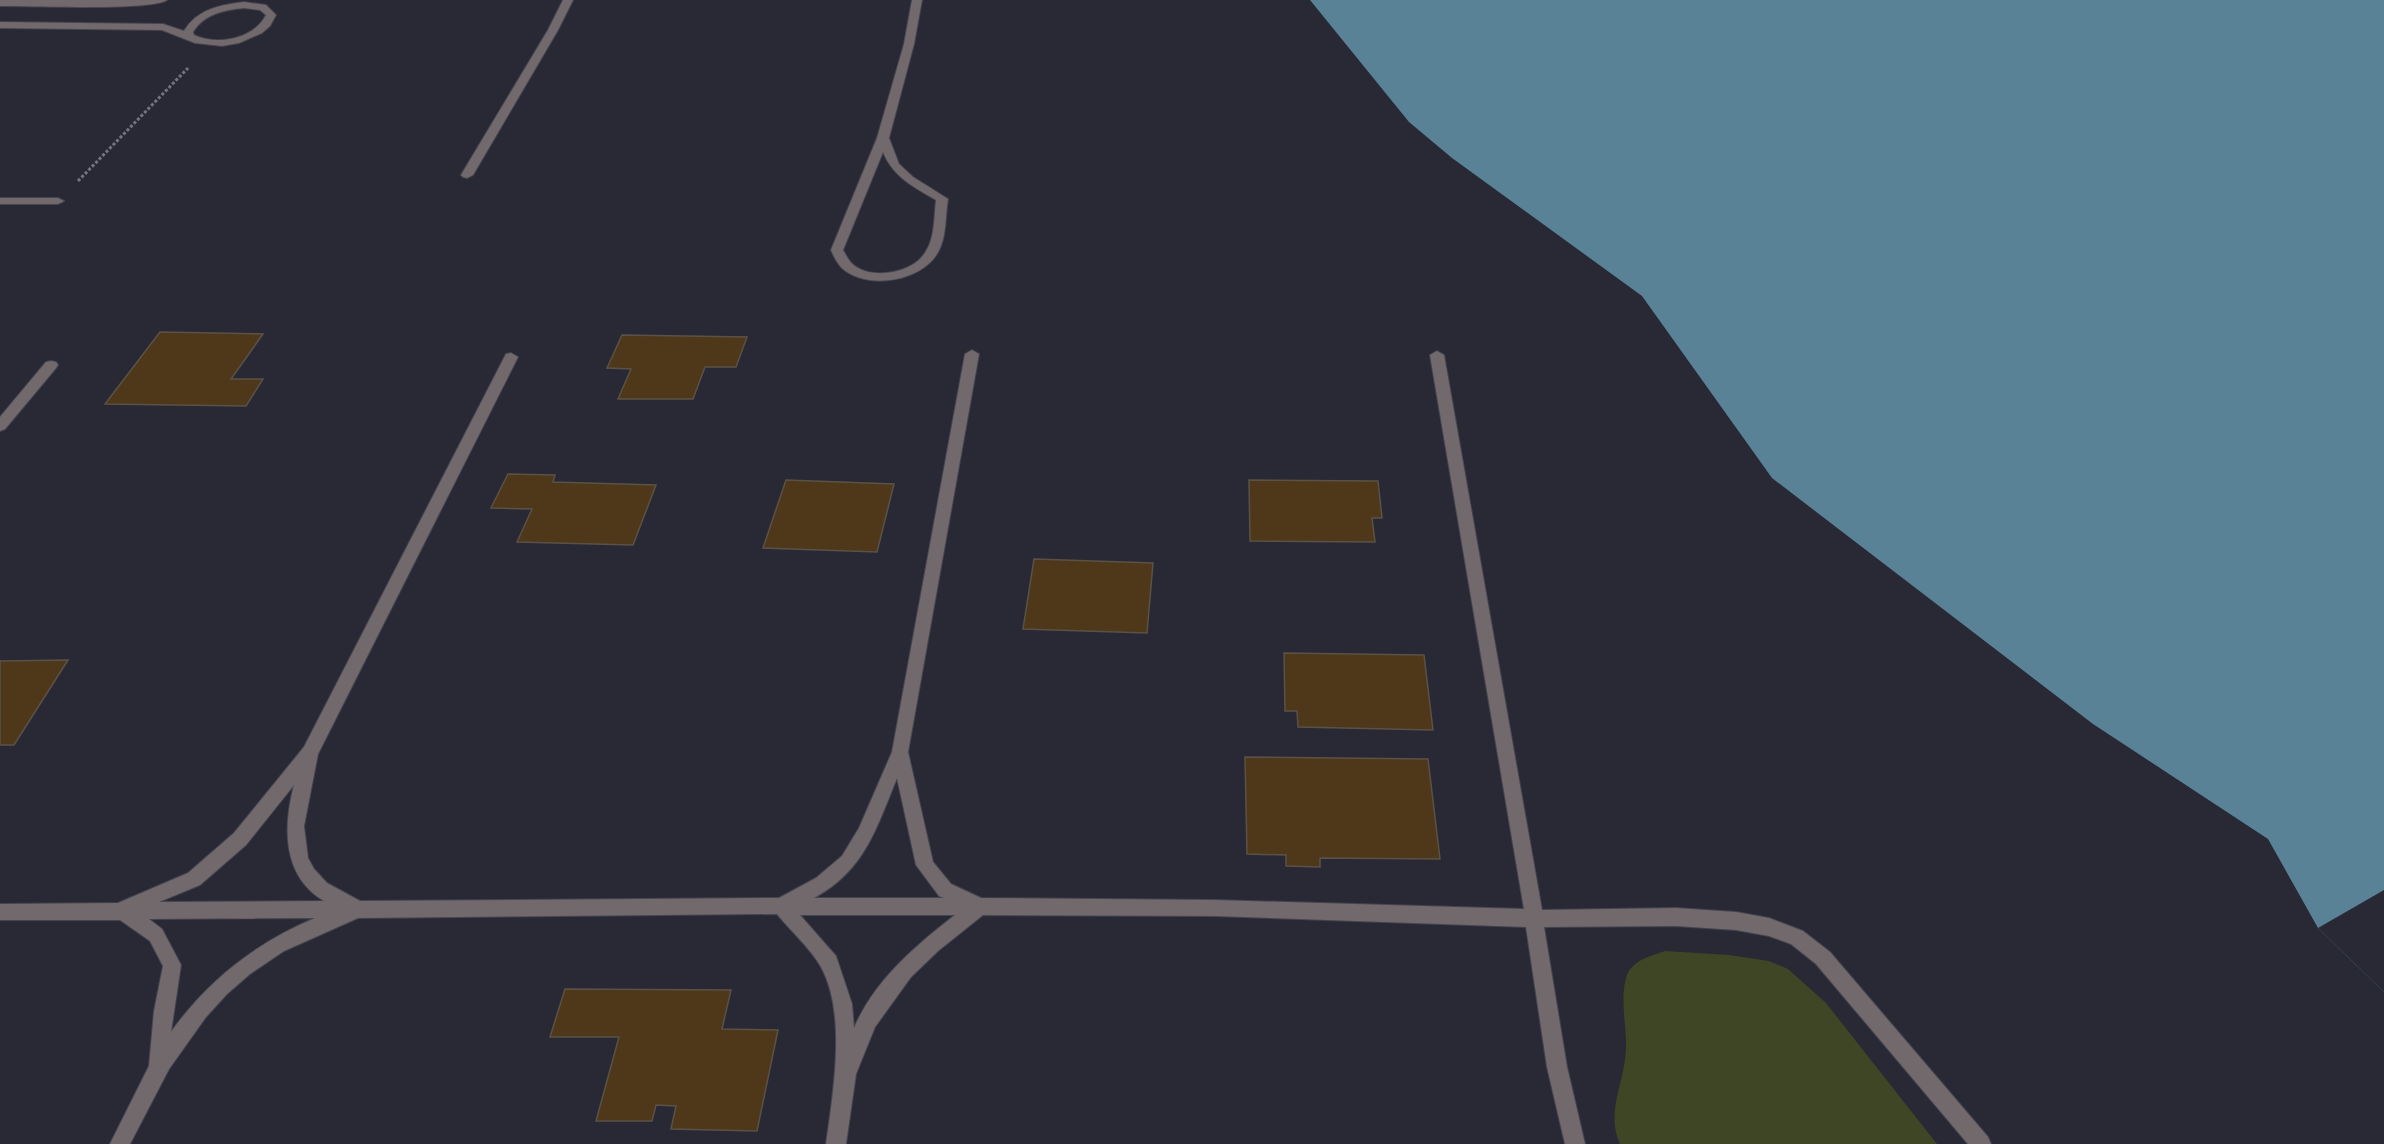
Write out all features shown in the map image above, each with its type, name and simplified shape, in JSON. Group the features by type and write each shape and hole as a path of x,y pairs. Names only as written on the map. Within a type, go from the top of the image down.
{"street":[{"path":"0,3 137,3 162,0"},
{"path":"467,175 553,30 568,0"},
{"path":"883,138 894,165 909,179 942,199 934,248 928,258 904,273 873,276 847,268 840,260 837,250 883,138 909,44 917,0"},
{"path":"0,25 163,27 195,40 211,44 246,37 265,26 270,21 271,15 263,7 228,3 197,20 188,32 190,37"},
{"path":"0,201 58,201"},
{"path":"781,906 822,884 848,862 866,833 900,752 972,354"},
{"path":"1437,355 1520,830 1544,1000 1563,1102 1575,1144"},
{"path":"121,910 194,879 240,839 310,752 511,357"},
{"path":"0,426 51,365"},
{"path":"310,752 292,834 299,862 320,888 359,909"},
{"path":"900,752 925,865 945,890 980,907"},
{"path":"781,906 829,962 843,1004 846,1073 836,1144"},
{"path":"0,912 781,906 1215,908 1534,918 1676,917 1736,921 1768,927 1797,937 1823,958 1861,999 1981,1144"},
{"path":"846,1073 866,1022 895,981 927,946 980,907"},
{"path":"120,1144 134,1111 159,1065 214,993 266,952 305,931 359,909"},
{"path":"121,910 156,935 172,965 164,1011 159,1065"}],"path":[{"path":"58,201 211,44"}],"green space":[{"path":"1665,951 1729,955 1769,961 1788,969 1826,1003 1937,1144 1620,1144 1614,1120 1625,1061 1623,1002 1627,975 1643,959"}],"water":[{"path":"1310,0 2384,0 2384,992 2318,928 2268,839 2093,724 1772,478 1642,296 1452,158 1409,122"}],"pier":[{"path":"2384,890 2384,992 2318,928"}],"building":[{"path":"160,332 263,334 231,379 263,379 246,406 105,404"},
{"path":"622,335 747,337 736,367 705,367 693,399 618,399 631,369 607,368"},
{"path":"508,474 555,475 553,482 656,485 633,545 517,542 532,509 491,508"},
{"path":"786,480 894,484 877,552 763,548"},
{"path":"1249,480 1378,481 1382,518 1372,518 1375,542 1250,541"},
{"path":"1034,559 1153,563 1147,633 1023,629"},
{"path":"1284,653 1424,655 1433,730 1298,727 1297,711 1285,711"},
{"path":"68,660 14,745 0,745 0,661"},
{"path":"1245,757 1428,759 1440,859 1320,858 1320,867 1286,866 1286,855 1247,854"},
{"path":"565,989 731,990 722,1029 778,1030 757,1131 671,1129 676,1106 656,1105 652,1121 596,1121 619,1037 550,1037"}]}
